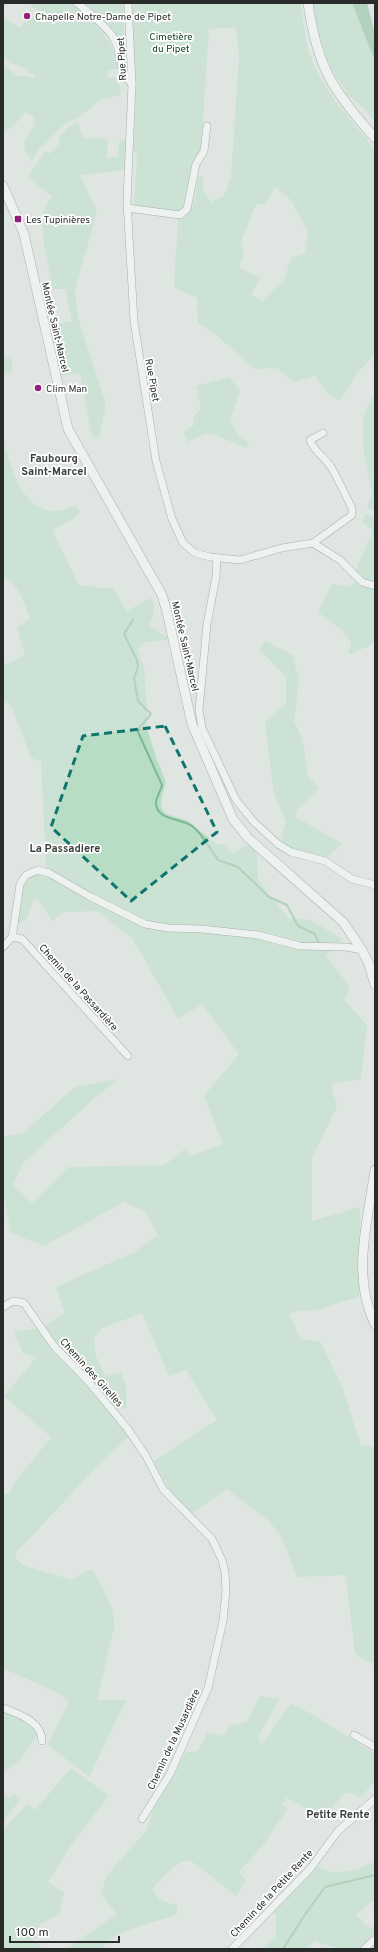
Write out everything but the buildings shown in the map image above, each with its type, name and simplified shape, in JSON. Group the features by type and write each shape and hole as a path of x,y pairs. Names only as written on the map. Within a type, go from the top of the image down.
{"main road":[{"path":"308,3 314,40 325,70 344,102 375,138"},
{"name":"Montée Saint-Marcel","path":"4,191 24,234 67,424 162,595 198,730 226,806 240,830 343,922 362,950 369,964 375,985"},
{"path":"375,1170 362,1257 363,1277 367,1302 375,1324"}],"street":[{"path":"77,3 112,36 120,54 126,80 132,84"},
{"name":"Rue Pipet","path":"128,3 132,84 127,208 134,326 156,461 164,493 176,530 183,543 190,550 199,554 217,558 240,560 282,548 313,543"},
{"path":"127,208 180,215 187,209 196,164 204,151 208,126"},
{"path":"322,433 310,440 310,442 315,452 325,459 331,468 352,508 352,515 313,543 340,560 362,582 375,586"},
{"path":"217,558 216,577 207,624 198,730 236,800 268,836 291,852 325,861 352,879 375,885"},
{"path":"3,947 12,937 20,884 26,875 31,872 44,871 127,916 145,924 168,928 201,929 258,935 300,946 346,947 362,950"},
{"name":"Chemin de la Passardière","path":"12,937 22,939 128,1056"},
{"name":"Chemin des Girelles","path":"3,1307 12,1302 24,1303 54,1346 88,1381 127,1428 146,1456 163,1489 194,1519 217,1548 225,1573 226,1591 219,1643 208,1688"},
{"name":"Chemin de la Musardière","path":"142,1819 170,1774 208,1688"},
{"path":"3,1708 29,1719 42,1736 42,1742"},
{"path":"354,1735 375,1747"},
{"name":"Chemin de la Petite Rente","path":"232,1949 310,1869 338,1831 375,1799"},
{"path":"364,1949 375,1939"}],"highlighted area":[{"path":"165,726 217,832 131,901 51,827 83,736"}],"green space":[{"path":"29,3 71,3 96,25 112,47 116,57 120,69 107,71 108,78 116,77 117,85 120,85 121,95 100,100 81,116 66,123 40,148 32,161 25,151 24,141 35,124 33,116 25,112 15,124 3,133 3,64 17,76 28,76 34,79 36,77 21,66 12,64 3,57 3,19 10,21 20,28 28,18 31,20 38,11"},
{"path":"83,3 123,3 124,52 106,25"},
{"name":"Cimetière du Pipet","path":"131,3 301,3 308,49 320,77 336,102 375,149 375,355 357,373 340,400 330,396 315,376 295,382 277,368 255,369 214,333 198,323 197,298 174,287 178,219 188,213 194,202 198,176 204,177 202,188 211,202 224,196 231,177 239,56 236,27 209,29 201,152 192,162 185,209 179,214 134,208 137,155 133,149 136,88","holes":["275,187 291,200 308,232 305,254 291,258 284,280 262,301 251,294 261,278 239,268 244,253 241,242 256,204 265,204"]},
{"path":"313,3 352,3 375,61 375,121 347,94 327,61 316,29"},
{"path":"78,123 83,138 108,139 107,157 118,157 119,141 128,140 126,170 80,175 97,212 75,289 78,318 106,405 99,437 92,437 80,373 59,376 48,326 72,321 65,289 53,289 43,240 42,214 52,196 28,177 46,150 49,154 60,144 59,138 69,126"},
{"path":"3,348 5,358 12,359 12,372 3,374"},
{"path":"229,377 240,391 230,420 240,437 249,443 247,448 213,434 205,434 187,442 184,432 194,425 193,417 201,409 196,386"},
{"path":"375,390 375,511 367,508 372,493 363,447 363,417"},
{"path":"3,440 19,485 33,503 43,509 55,511 76,506 80,512 75,518 52,530 79,585 113,589 127,611 151,598 153,602 154,612 149,626 167,636 167,640 145,642 137,649 144,667 148,732 166,782 161,800 162,809 166,814 188,821 218,845 222,844 234,853 246,845 257,852 258,880 288,918 311,920 342,939 326,956 350,987 344,1000 367,1025 361,1079 331,1084 337,1107 312,1158 312,1221 360,1207 359,1297 312,1311 300,1310 289,1315 301,1340 320,1341 342,1386 361,1446 375,1446 375,1665 355,1654 346,1575 297,1577 281,1536 269,1521 227,1489 192,1513 171,1493 154,1461 217,1420 186,1370 169,1376 142,1313 102,1328 94,1338 95,1354 105,1376 121,1373 126,1387 127,1408 110,1409 129,1436 100,1463 16,1553 16,1558 23,1565 72,1580 89,1570 93,1570 111,1606 114,1628 97,1700 126,1700 89,1777 48,1745 69,1701 56,1692 3,1668 3,1495 10,1493 14,1484 51,1437 4,1396 36,1358 23,1353 14,1332 43,1327 65,1313 56,1287 135,1252 158,1235 146,1212 124,1202 44,1246 11,1233 3,1193 3,1137 23,1133 75,1087 118,1079 98,1095 23,1163 13,1185 32,1203 68,1167 165,1165 185,1149 191,1156 223,1144 204,1096 239,1054 202,1004 178,1019 133,939 97,911 64,912 52,921 39,900 34,899 26,920 18,924 20,895 22,887 29,876 35,873 44,873 60,876 47,869 46,866 41,761 31,758 12,707 3,699 3,666 25,655 17,627 30,619 21,595 14,585 3,576"},
{"path":"365,513 375,517 375,584 363,579 355,572 373,530 362,523"},
{"path":"356,582 375,590 375,641 371,645 348,655 351,642 343,631 318,612 332,584 348,587"},
{"path":"266,641 292,655 299,680 294,721 302,738 308,776 319,788 297,810 296,817 342,844 325,859 293,850 280,844 286,822 274,794 265,722 286,704 286,677 259,649"},
{"path":"260,1696 280,1699 258,1737 261,1745 291,1704 310,1713 375,1754 375,1781 361,1797 346,1792 322,1818 286,1797 282,1805 288,1808 264,1844 239,1872 246,1880 236,1896 190,1860 184,1861 174,1867 152,1890 159,1899 177,1906 177,1915 139,1926 119,1934 100,1949 66,1949 117,1914 101,1894 107,1875 146,1831 153,1810 186,1752 198,1751 207,1733 223,1736 230,1726 247,1722"},
{"path":"3,1711 29,1722 38,1734 22,1758 3,1772"},
{"path":"71,1768 109,1796 75,1839 48,1882 64,1893 59,1914 41,1924 31,1938 43,1949 3,1949 3,1830 27,1804 35,1810"},
{"path":"3,1794 9,1798 14,1794 21,1799 3,1821"},
{"path":"375,1862 375,1901 371,1902 355,1915 369,1927 375,1928 375,1932 358,1949 338,1949 315,1941 306,1949 262,1949 276,1936 276,1914 272,1910 316,1866 333,1873 360,1869"}],"shaded area":[{"path":"352,3 367,3 375,34 375,61"}],"waterway":[{"path":"133,620 124,634 137,660 138,667 134,678 138,701 151,714 139,728 138,732 162,785 156,801 157,809 165,816 188,823 203,838 218,860 238,867 269,897 287,905 298,926 315,934 319,944"},
{"path":"283,1949 325,1887 375,1875"}],"place":[{"name":"Chapelle Notre-Dame de Pipet","path":"27,16"},
{"name":"Les Tupinières","path":"18,219"},
{"name":"Clim Man","path":"38,388"}],"district":[{"name":"Faubourg Saint-Marcel","path":"54,464"},
{"name":"La Passadiere","path":"65,848"},
{"name":"Petite Rente","path":"338,1814"}]}
